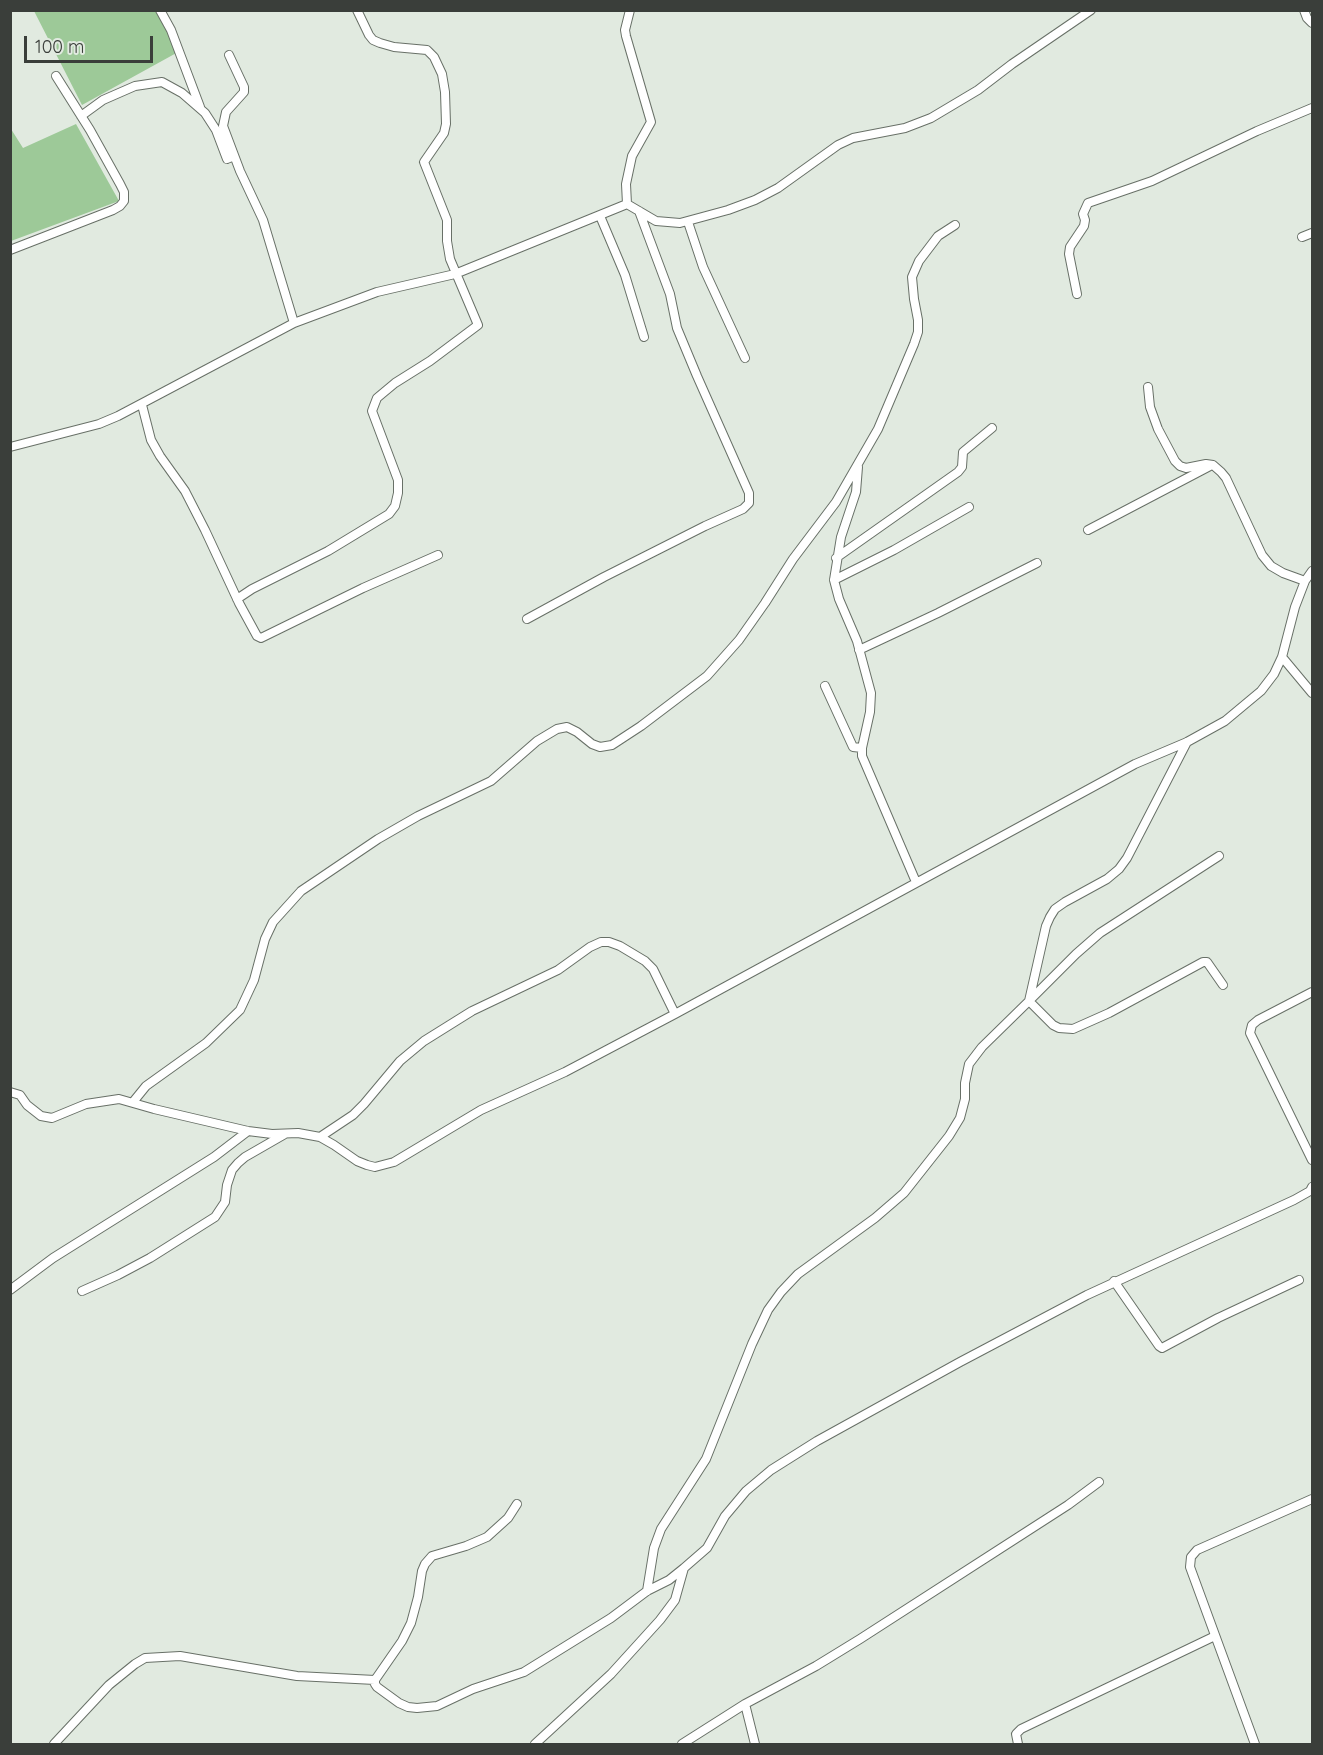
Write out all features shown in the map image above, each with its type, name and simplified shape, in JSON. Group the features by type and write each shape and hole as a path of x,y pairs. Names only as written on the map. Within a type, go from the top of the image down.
{"street":[{"path":"160,10 171,30 201,110"},
{"path":"237,599 252,588 328,551 389,514 395,506 398,480 372,411 377,398 478,325 455,274 448,251 447,220 424,162 444,133 446,124 442,74 434,57 427,50 380,44 373,40 357,10"},
{"path":"627,204 626,184 630,164 640,139 651,122 626,36 625,30 630,10"},
{"path":"627,204 656,221 669,223 688,222 728,210 770,192 837,146 853,138 905,128 931,118 978,90 1021,57 1091,10"},
{"path":"1304,10 1312,23"},
{"path":"229,55 244,87 241,96 226,112 224,126 234,156 263,220 294,323"},
{"path":"10,250 113,210 124,201 124,192 120,184 56,76"},
{"path":"81,116 103,100 135,86 162,82 182,93 205,113 216,130 227,159 234,156"},
{"path":"1077,294 1069,254 1084,226 1083,214 1088,203 1152,181 1257,131 1312,108"},
{"path":"10,447 99,424 142,405 160,393 294,323 376,292 455,274 627,204"},
{"path":"527,619 604,577 743,509 749,503 749,493 677,328 670,294 639,211"},
{"path":"600,216 625,275 644,337"},
{"path":"688,222 707,278 745,358"},
{"path":"133,1102 146,1086 207,1043 240,1010 254,980 265,939 273,922 301,891 378,839 418,816 491,781 537,741 557,729 567,727 600,747 612,745 707,676 752,622 793,559 836,502 859,464 878,429 918,332 912,277 919,261 938,236 955,225"},
{"path":"1302,237 1312,233"},
{"path":"1148,387 1150,407 1158,429 1180,466 1186,468 1213,465 1226,478 1262,555 1271,566 1305,581"},
{"path":"142,405 152,440 160,456 185,491 256,636 261,638 363,588 438,555"},
{"path":"836,558 958,472 963,467 963,452 992,428"},
{"path":"859,464 856,492 841,537 834,580 838,599 859,650 871,693 870,712 862,748 865,765 916,882"},
{"path":"1088,530 1213,465"},
{"path":"834,580 894,550 969,507"},
{"path":"859,650 1037,563"},
{"path":"10,1092 20,1095 27,1105 41,1116 52,1118 87,1104 119,1099 248,1131 298,1133 320,1137 357,1161 375,1167 394,1162 482,1110 565,1072 1135,764 1187,742 1226,721 1261,691 1274,674 1282,657 1295,607 1305,581 1312,571"},
{"path":"1282,657 1312,693"},
{"path":"825,686 853,747 862,748"},
{"path":"1029,1001 1050,917 1055,909 1065,902 1107,879 1119,869 1127,858 1187,742"},
{"path":"647,1590 654,1548 661,1529 706,1459 752,1344 768,1311 781,1292 798,1274 875,1218 904,1193 925,1168 950,1136 960,1118 965,1099 965,1083 969,1064 982,1047 1094,938 1219,856"},
{"path":"320,1137 353,1115 400,1061 424,1041 472,1011 558,970 590,947 601,942 620,946 645,961 653,969 675,1014"},
{"path":"1029,1001 1053,1025 1073,1029 1109,1013 1203,962 1207,962 1223,985"},
{"path":"1312,992 1258,1020 1252,1025 1250,1033 1312,1161"},
{"path":"10,1290 53,1258 214,1157 248,1131"},
{"path":"82,1291 158,1253 215,1217 225,1202 232,1170 245,1157 285,1134"},
{"path":"517,1504 508,1518 487,1537 428,1559 422,1571 411,1623 402,1641 375,1680 377,1688 399,1703 408,1707 437,1706 473,1689 525,1672 611,1618 647,1590 669,1580 707,1548 740,1497 771,1470 817,1440 1114,1281 1312,1192"},
{"path":"1114,1281 1162,1348 1218,1318 1299,1280"},
{"path":"682,1744 745,1704 842,1650 1068,1505 1099,1482"},
{"path":"1255,1744 1190,1567 1191,1557 1197,1550 1312,1499"},
{"path":"535,1744 611,1674 660,1620 675,1599 684,1568"},
{"path":"1018,1744 1016,1734 1021,1729 1215,1636"},
{"path":"54,1744 109,1685 145,1658 180,1656 297,1676 375,1680"},
{"path":"745,1704 755,1744"}],"green space":[{"path":"34,11 162,11 180,51 82,105"},
{"path":"76,124 119,201 11,241 11,129 23,148"}]}
